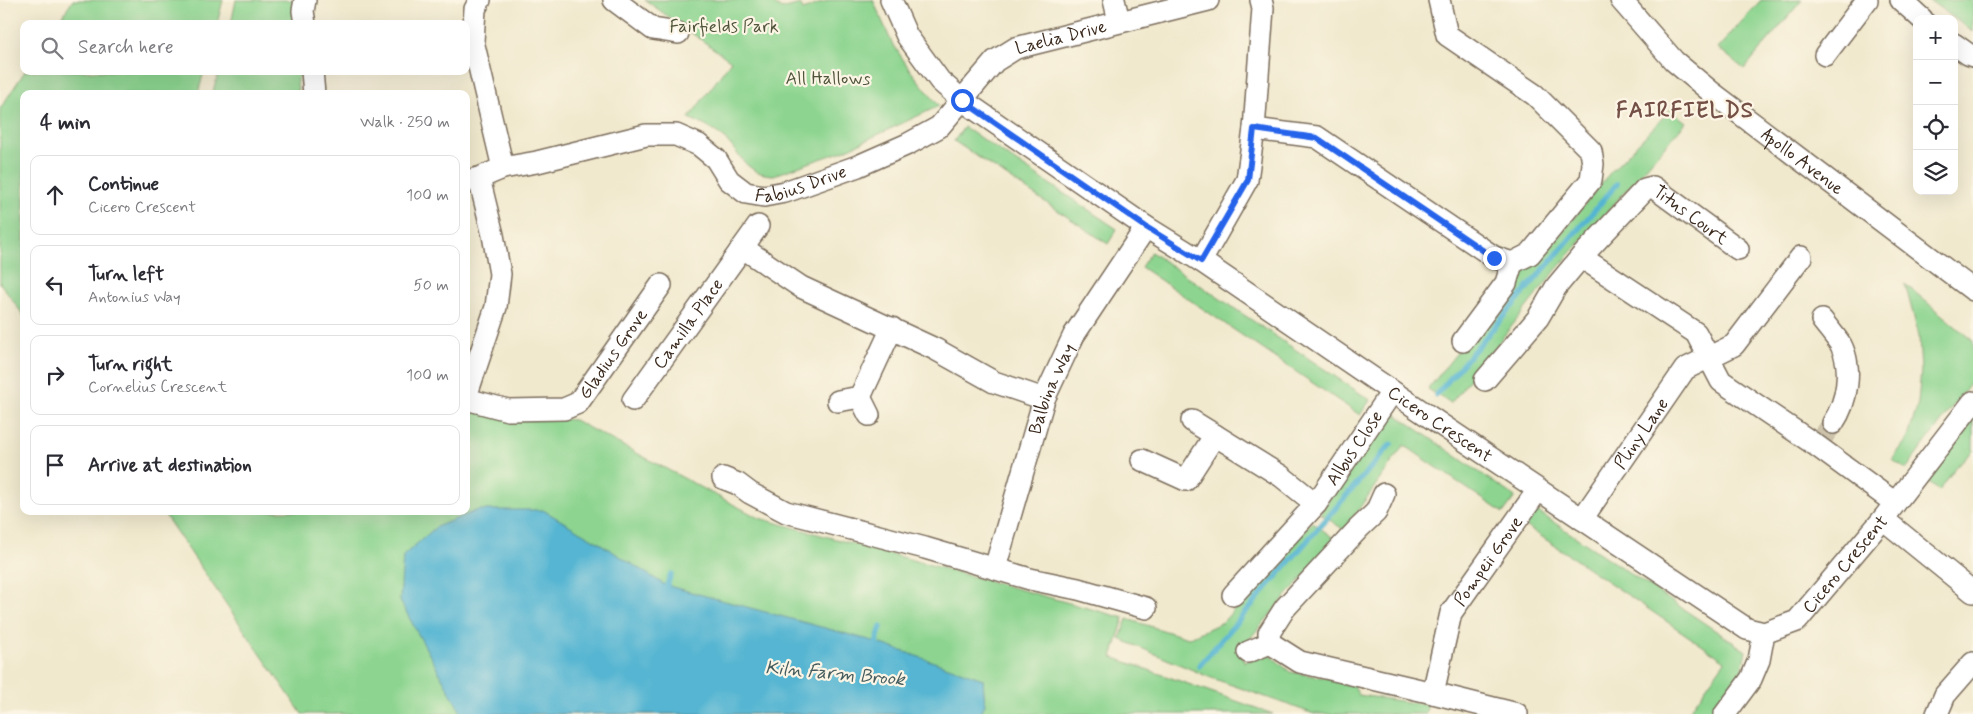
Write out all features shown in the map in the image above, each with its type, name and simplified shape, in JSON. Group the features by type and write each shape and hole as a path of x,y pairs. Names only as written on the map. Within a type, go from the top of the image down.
{"street":[{"path":"305,0 305,20"},
{"path":"480,0 475,9 473,41 503,168"},
{"path":"614,0 653,29 678,34"},
{"name":"Cicero Crescent","path":"891,0 907,36 940,81 962,100 1146,227 1201,261 1392,392 1747,629 1764,633 1797,621 1889,510 1973,402"},
{"path":"1114,0 1120,21"},
{"name":"Laelia Drive","path":"962,100 995,61 1016,48 1208,0"},
{"path":"1201,261 1248,180 1254,129 1263,8 1261,0"},
{"path":"1254,129 1317,138 1494,258 1512,263 1530,254 1591,180 1593,164 1591,151 1535,95 1447,35 1438,0"},
{"name":"Apollo Avenue","path":"1620,0 1674,61 1710,91 1973,290"},
{"path":"1825,55 1867,0"},
{"path":"1901,0 1918,15"},
{"path":"1958,47 1973,56"},
{"path":"312,75 314,90"},
{"name":"Fabius Drive","path":"473,180 503,168 537,162 646,135 676,135 699,145 716,159 729,180 746,193 764,196 785,192 858,166 908,144 940,127 962,100"},
{"name":"Gladius Grove","path":"470,386 496,307 500,274 493,236 473,180"},
{"name":"Titus Court","path":"1485,380 1538,318 1556,287 1581,257 1645,189 1653,187 1738,249"},
{"name":"Camilla Place","path":"633,400 758,226"},
{"name":"Balbina Way","path":"996,568 1044,398 1074,335 1146,227"},
{"path":"743,248 801,287 935,349 994,382 1044,398"},
{"path":"1581,257 1696,334 1721,381 1824,436 1889,510 1973,592"},
{"path":"1708,358 1734,345 1801,257"},
{"path":"1463,341 1506,283 1512,263"},
{"name":"Gladius Grove","path":"470,399 508,410 564,409 578,403 661,285"},
{"path":"1822,320 1841,345 1847,363 1846,392 1837,417 1824,436"},
{"path":"838,401 864,406 892,328"},
{"name":"Pliny Lane","path":"1582,520 1684,369 1708,358"},
{"name":"Albus Close","path":"1233,594 1316,504 1392,392"},
{"name":"Albus Close","path":"1192,420 1281,476 1316,504"},
{"path":"1142,460 1186,480 1215,435"},
{"path":"723,478 738,484 786,512 1146,608"},
{"name":"Pompeii Grove","path":"1433,693 1452,613 1538,490"},
{"path":"1270,643 1269,633 1286,608 1376,512 1384,494"},
{"path":"1725,714 1751,679 1759,660 1764,633"},
{"path":"1270,643 1300,662 1516,714"},
{"path":"1248,652 1270,643"},
{"path":"1937,714 1946,695 1973,663"}],"green space":[{"path":"73,0 223,0 218,20 60,20"},
{"path":"236,0 295,0 298,20 232,20"},
{"name":"All Hallows","path":"645,0 768,0 782,9 800,4 803,10 829,0 873,0 891,41 910,70 939,106 843,151 774,175 765,174 750,167 723,137 689,118 731,61"},
{"path":"1761,0 1802,0 1744,69 1718,48"},
{"path":"1929,0 1973,0 1973,32 1958,21 1958,15 1950,15"},
{"path":"22,75 203,75 199,90 20,90 20,310 0,283 0,109"},
{"path":"218,75 300,75 297,79 298,90 213,90"},
{"path":"1670,110 1686,122 1556,270 1451,403 1428,389 1533,257 1546,253 1609,174"},
{"path":"964,127 1117,229 1108,244 954,141"},
{"path":"1151,252 1370,400 1360,415 1141,267"},
{"path":"1905,284 1973,341 1973,379 1906,469 1892,460 1908,438 1918,403 1921,370 1919,336"},
{"path":"470,409 574,420 759,518 1124,618 1112,657 1273,714 302,714 165,515 470,515"},
{"path":"1391,411 1515,497 1503,513 1404,445 1344,530 1320,513"},
{"path":"1973,411 1973,451 1955,468 1939,491 1923,477"},
{"path":"1534,509 1746,651 1741,673 1710,714 1687,714 1725,661 1523,524"},
{"path":"1312,522 1335,539 1240,650 1244,662 1270,655 1290,672 1352,682 1359,695 1428,705 1425,714 1314,714 1209,677 1120,639 1127,619 1188,638 1223,622"}],"water":[{"name":"Kiln Farm Brook","path":"478,510 543,510 665,585 873,641 983,679 985,705 979,714 462,714 400,601 403,556 436,527 470,515"}],"waterway":[{"path":"1436,395 1617,184"},
{"path":"1199,666 1391,444"},
{"path":"664,593 671,574"},
{"path":"874,649 881,627"}],"tunnel":[{"path":"1823,437 1833,423"}],"district":[{"name":"FAIRFIELDS","path":"1685,109"}],"route":[{"path":"962,100 1146,227 1201,261 1248,180 1254,129 1317,138 1494,258"}],"park label":[{"name":"Fairfields Park","path":"724,26"}]}
